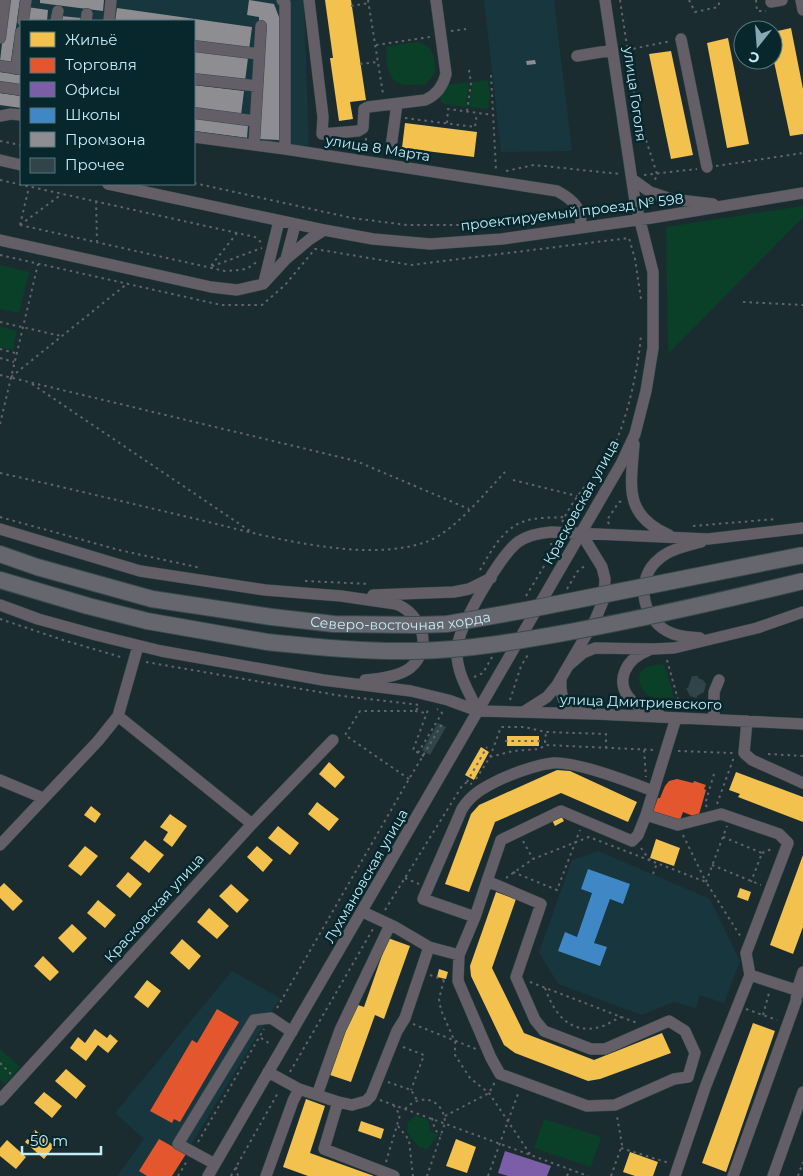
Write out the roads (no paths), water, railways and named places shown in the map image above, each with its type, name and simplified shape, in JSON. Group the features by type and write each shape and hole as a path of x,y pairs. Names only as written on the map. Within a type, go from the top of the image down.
{"highway":[{"name":"Северо-восточная хорда","path":"0,554 37,567 152,599 272,617 334,624 416,625 447,624 526,610 803,555"},
{"name":"Северо-восточная хорда","path":"0,580 147,621 267,642 335,649 414,651 475,647 538,638 689,608 803,581"}],"street":[{"path":"0,38 5,0"},
{"path":"23,20 26,0"},
{"path":"109,20 111,0"},
{"path":"282,0 285,3 285,149"},
{"path":"309,0 324,117 319,154"},
{"path":"322,134 358,131 363,128 364,109 368,107 426,100 438,92 445,80 446,74 436,0"},
{"name":"улица Гоголя","path":"605,0 634,192"},
{"path":"770,2 782,0"},
{"path":"801,0 803,10"},
{"path":"254,145 261,26"},
{"path":"680,39 707,167"},
{"path":"0,66 18,69 20,44"},
{"path":"195,46 259,54"},
{"path":"577,56 613,50"},
{"path":"195,79 257,86"},
{"path":"0,87 20,90"},
{"path":"391,104 395,116 391,147"},
{"path":"195,113 255,121"},
{"path":"0,116 20,115"},
{"name":"улица 8 Марта","path":"195,137 319,154 557,191 567,196 579,211 582,219 580,228"},
{"path":"0,160 20,165"},
{"path":"632,177 650,192 671,198 727,206"},
{"name":"проектируемый проезд № 598","path":"113,185 324,230 373,239 430,244 502,239 640,220 803,193"},
{"name":"Красковская улица","path":"548,589 621,464 635,434 646,392 653,348 653,272 634,192"},
{"path":"263,284 279,221"},
{"path":"286,259 295,224"},
{"path":"0,240 211,287 237,290 263,284 286,259 324,230"},
{"path":"635,434 632,479 636,507 640,515 650,525 676,538"},
{"path":"478,711 459,668 457,656 458,642 464,625 491,578 511,548 526,538 551,532 708,539 803,528"},
{"path":"0,529 140,571 265,590 342,596 396,604 405,607 418,620 423,636 420,653 411,667 404,671 374,679 346,682 138,646 38,618 0,605"},
{"path":"523,712 547,697 561,679 601,609 606,588 602,567 581,533"},
{"path":"708,539 671,551 656,560 645,582 644,598 648,613 665,630 680,636 715,639"},
{"path":"342,596 454,592 469,589 491,578"},
{"name":"Лухмановская улица","path":"208,1176 548,589"},
{"path":"569,665 583,653 595,648 674,648 757,628 803,612"},
{"path":"0,845 98,741 118,716 138,646"},
{"path":"653,649 632,660 624,677 624,687 632,701 637,705 672,718 666,751 650,790 646,815 638,835 632,841 561,811 502,840 475,917 459,955 458,981 489,1054 500,1074 586,1106 615,1105 674,1079 688,1077 706,1085"},
{"path":"561,679 560,692 565,703 577,711 596,714"},
{"path":"714,719 714,692 718,680"},
{"name":"улица Дмитриевского","path":"346,682 429,695 478,711 596,714 803,724"},
{"path":"118,716 252,824"},
{"path":"747,721 744,753 752,760 803,783"},
{"name":"Красковская улица","path":"0,1100 252,824 333,740"},
{"path":"475,917 423,899 462,809 470,798 483,787 521,770 554,763 577,765 650,790"},
{"path":"0,780 43,798"},
{"path":"646,815 678,826 721,814 779,834 788,843 746,953 750,975 706,1085 677,1171"},
{"path":"487,881 541,904 516,977 535,1020 544,1031 591,1048 605,1049 669,1021 685,1031 694,1054 688,1077"},
{"path":"362,912 429,947 459,955"},
{"path":"316,1095 340,1030 390,925"},
{"path":"268,1072 298,1089 338,1102 352,1105 366,1100 371,1096 404,1020 429,947"},
{"path":"733,1176 800,991 803,972"},
{"path":"750,975 800,991"},
{"path":"215,1164 178,1144 254,1020 271,1018 292,1032"},
{"path":"266,1176 298,1089"},
{"path":"772,1176 803,1092"},
{"path":"338,1102 324,1149 389,1174"}]}
